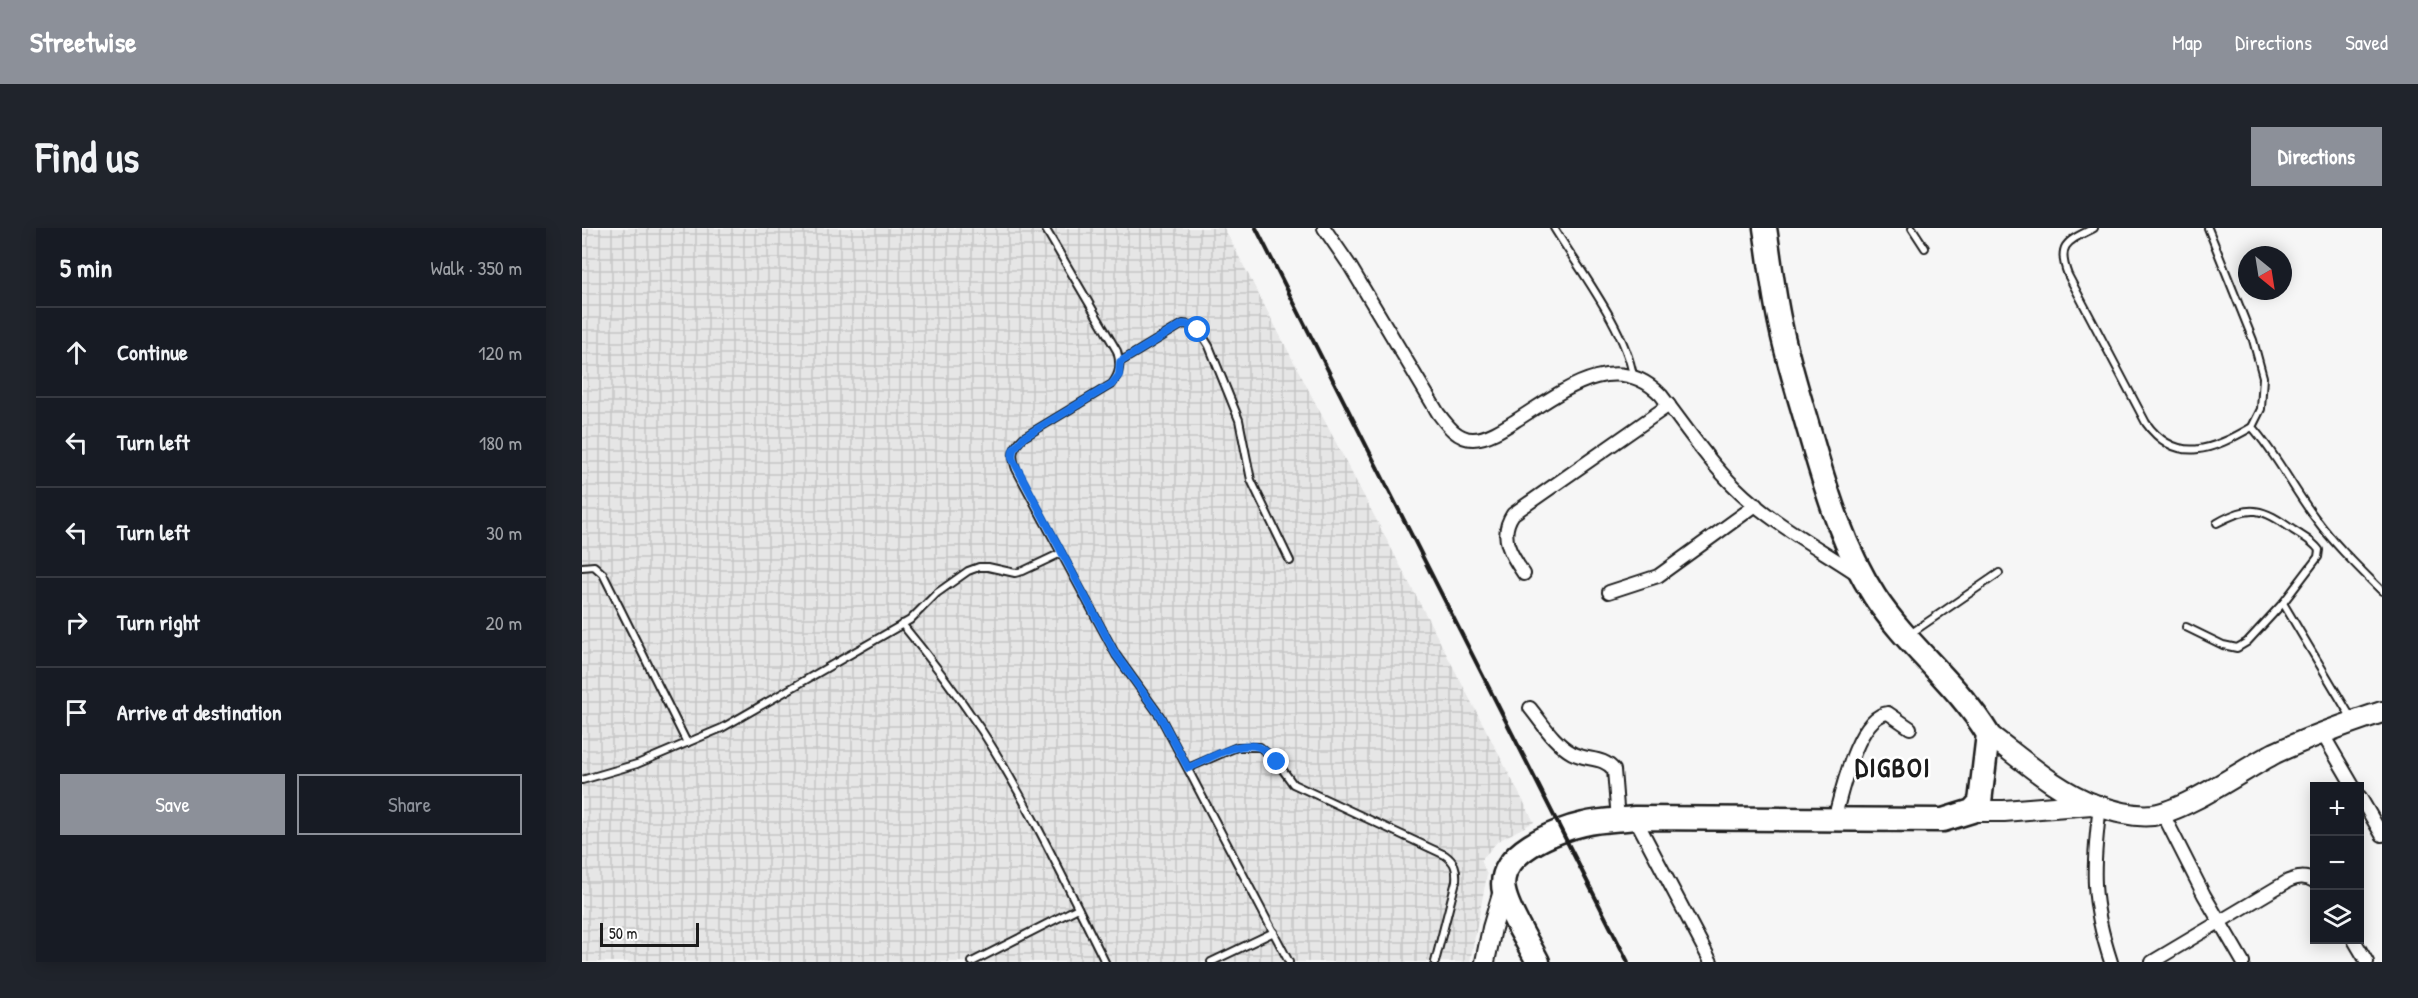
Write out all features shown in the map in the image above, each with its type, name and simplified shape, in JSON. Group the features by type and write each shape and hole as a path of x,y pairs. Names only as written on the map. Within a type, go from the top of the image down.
{"highway":[{"path":"1538,962 1503,891 1504,875 1510,864 1532,846 1562,830 1586,823 1626,819 1943,820 1972,811 1980,802 1988,734 1967,702 1877,599 1855,563 1839,526 1796,386 1780,323 1765,228"}],"main road":[{"path":"1988,734 2049,779 2096,805 2132,814 2154,815 2195,797 2274,754 2322,733 2382,712"},
{"path":"1972,811 2004,812 2096,805"}],"street":[{"path":"1324,228 1350,266 1438,413 1450,428 1461,436 1474,439 1488,435 1574,385 1596,376 1614,373 1633,376 1651,384 1719,471 1737,490 1864,579"},
{"path":"1524,574 1508,550 1506,540 1505,529 1513,514 1669,405"},
{"path":"1610,592 1659,576 1756,505"},
{"path":"1530,708 1562,747 1584,758 1603,760 1614,770 1626,819 1711,962"},
{"path":"1834,820 1857,744 1879,716 1888,713 1910,728"},
{"path":"2322,733 2351,782"},
{"path":"2364,804 2382,835"},
{"path":"2096,805 2093,880 2095,905 2111,962"},
{"path":"2162,812 2243,962"},
{"path":"2152,962 2219,920 2288,881 2299,877 2310,878"},
{"path":"1485,962 1503,891"},
{"path":"2357,944 2367,962"}],"lane":[{"path":"1045,228 1117,351 1120,362 1119,375 1112,384 1024,437 1013,450 1012,458 1116,655 1160,716 1289,962"},
{"path":"1554,228 1619,333 1631,362 1633,376"},
{"path":"1912,228 1925,248"},
{"path":"2094,228 2066,244 2062,252 2062,261 2068,275 2146,423 2156,437 2168,445 2193,450 2213,447 2252,427 2261,409 2263,377 2253,340 2208,228"},
{"path":"1120,362 1183,324 1191,325 1205,337 1239,420 1251,480 1290,561"},
{"path":"2252,427 2269,446 2315,518 2382,591"},
{"path":"2186,627 2223,645 2237,648 2247,642 2283,603 2320,553 2316,546 2271,515 2259,510 2247,510 2217,523"},
{"path":"582,780 637,764 722,728 902,624 924,608 954,579 969,571 979,567 1015,573 1061,553"},
{"path":"582,567 594,566 603,574 687,743"},
{"path":"1907,636 1999,573"},
{"path":"2283,603 2353,722"},
{"path":"902,624 954,690 983,733 1051,855 1105,962"},
{"path":"1188,768 1237,747 1260,747 1277,762 1293,784 1445,855 1453,861 1457,871 1456,881 1435,962"},
{"path":"972,962 1078,908"},
{"path":"1211,962 1274,932"}],"shaded area":[{"path":"582,228 1224,228 1534,822 1498,841 1481,860 1487,875 1470,962 582,962"}],"railway":[{"path":"1256,228 1628,962"}],"district":[{"name":"DIGBOI","path":"1893,767"}],"route":[{"path":"1198,330 1191,325 1183,324 1120,362 1119,375 1112,384 1024,437 1016,444 1012,458 1116,655 1160,716 1188,768 1237,747 1250,746 1260,747 1277,762"}]}
